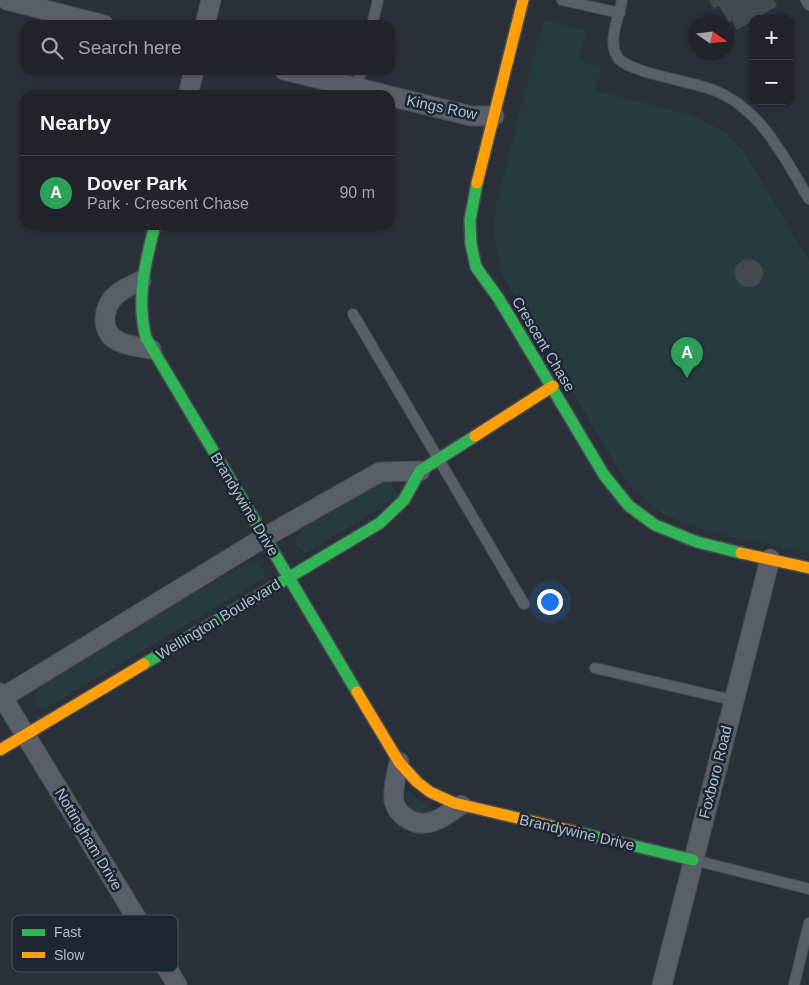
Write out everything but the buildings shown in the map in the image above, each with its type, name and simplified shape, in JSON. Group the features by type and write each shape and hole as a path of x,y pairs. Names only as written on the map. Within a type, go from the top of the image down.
{"street":[{"path":"7,0 85,20"},
{"path":"206,20 211,0"},
{"name":"Crescent Chase","path":"522,0 474,194 470,220 471,244 476,267 500,299 604,475 622,499 639,515 663,530 690,540 809,568"},
{"path":"189,90 193,75"},
{"name":"Kings Row","path":"310,75 358,84 374,90"},
{"name":"Kings Row","path":"395,97 472,116 494,116"},
{"name":"Brandywine Drive","path":"154,230 139,300 141,320 151,349 399,762 411,778 427,791 461,805 693,860"},
{"path":"142,281 122,289 111,298 105,313 105,325 112,337 125,344 151,349"},
{"name":"Wellington Boulevard","path":"0,750 288,576 380,523 396,510 420,471 553,386"},
{"path":"1,696 265,538 380,472 420,471"},
{"name":"Foxboro Road","path":"662,985 732,700 770,558"},
{"name":"Nottingham Drive","path":"1,696 135,915"},
{"path":"399,762 394,800 399,813 408,820 416,824 436,821 461,805"},
{"name":"Nottingham Drive","path":"169,972 177,985"}],"lane":[{"path":"373,20 378,0"},
{"path":"562,0 620,13"},
{"path":"622,0 614,35 614,49 620,59 632,67 718,91 736,102 755,119 777,145 809,199"},
{"path":"806,0 809,5"},
{"path":"353,314 524,604"},
{"path":"595,668 732,700"},
{"path":"693,860 809,889"},
{"path":"794,985 809,923"}],"green space":[{"path":"544,20 587,31 579,60 601,66 595,91 693,115 726,133 744,152 809,261 809,553 698,528 666,515 644,499 625,480 503,276 495,241 496,205"},
{"path":"382,482 392,485 397,493 397,498 305,553 296,544 296,538 303,528"},
{"path":"246,562 260,564 264,570 265,578 43,710 38,707 35,695 42,685"},
{"path":"406,790 433,810 425,814 412,810 406,800"}],"traffic: fast":[{"path":"477,183 470,220 471,244 476,267 499,299 604,475 629,506 655,525 697,542 741,553"},
{"path":"154,230 143,281 142,309 146,338 357,692"},
{"path":"144,664 380,523 404,500 420,471 475,436"},
{"path":"581,833 693,860"}],"traffic: slow":[{"path":"477,183 523,0"},
{"path":"475,436 553,386"},
{"path":"741,553 809,568"},
{"path":"0,750 144,664"},
{"path":"357,692 399,762 417,782 430,792 454,803 581,833"}],"place":[{"name":"Dover Park","path":"687,378"}]}
